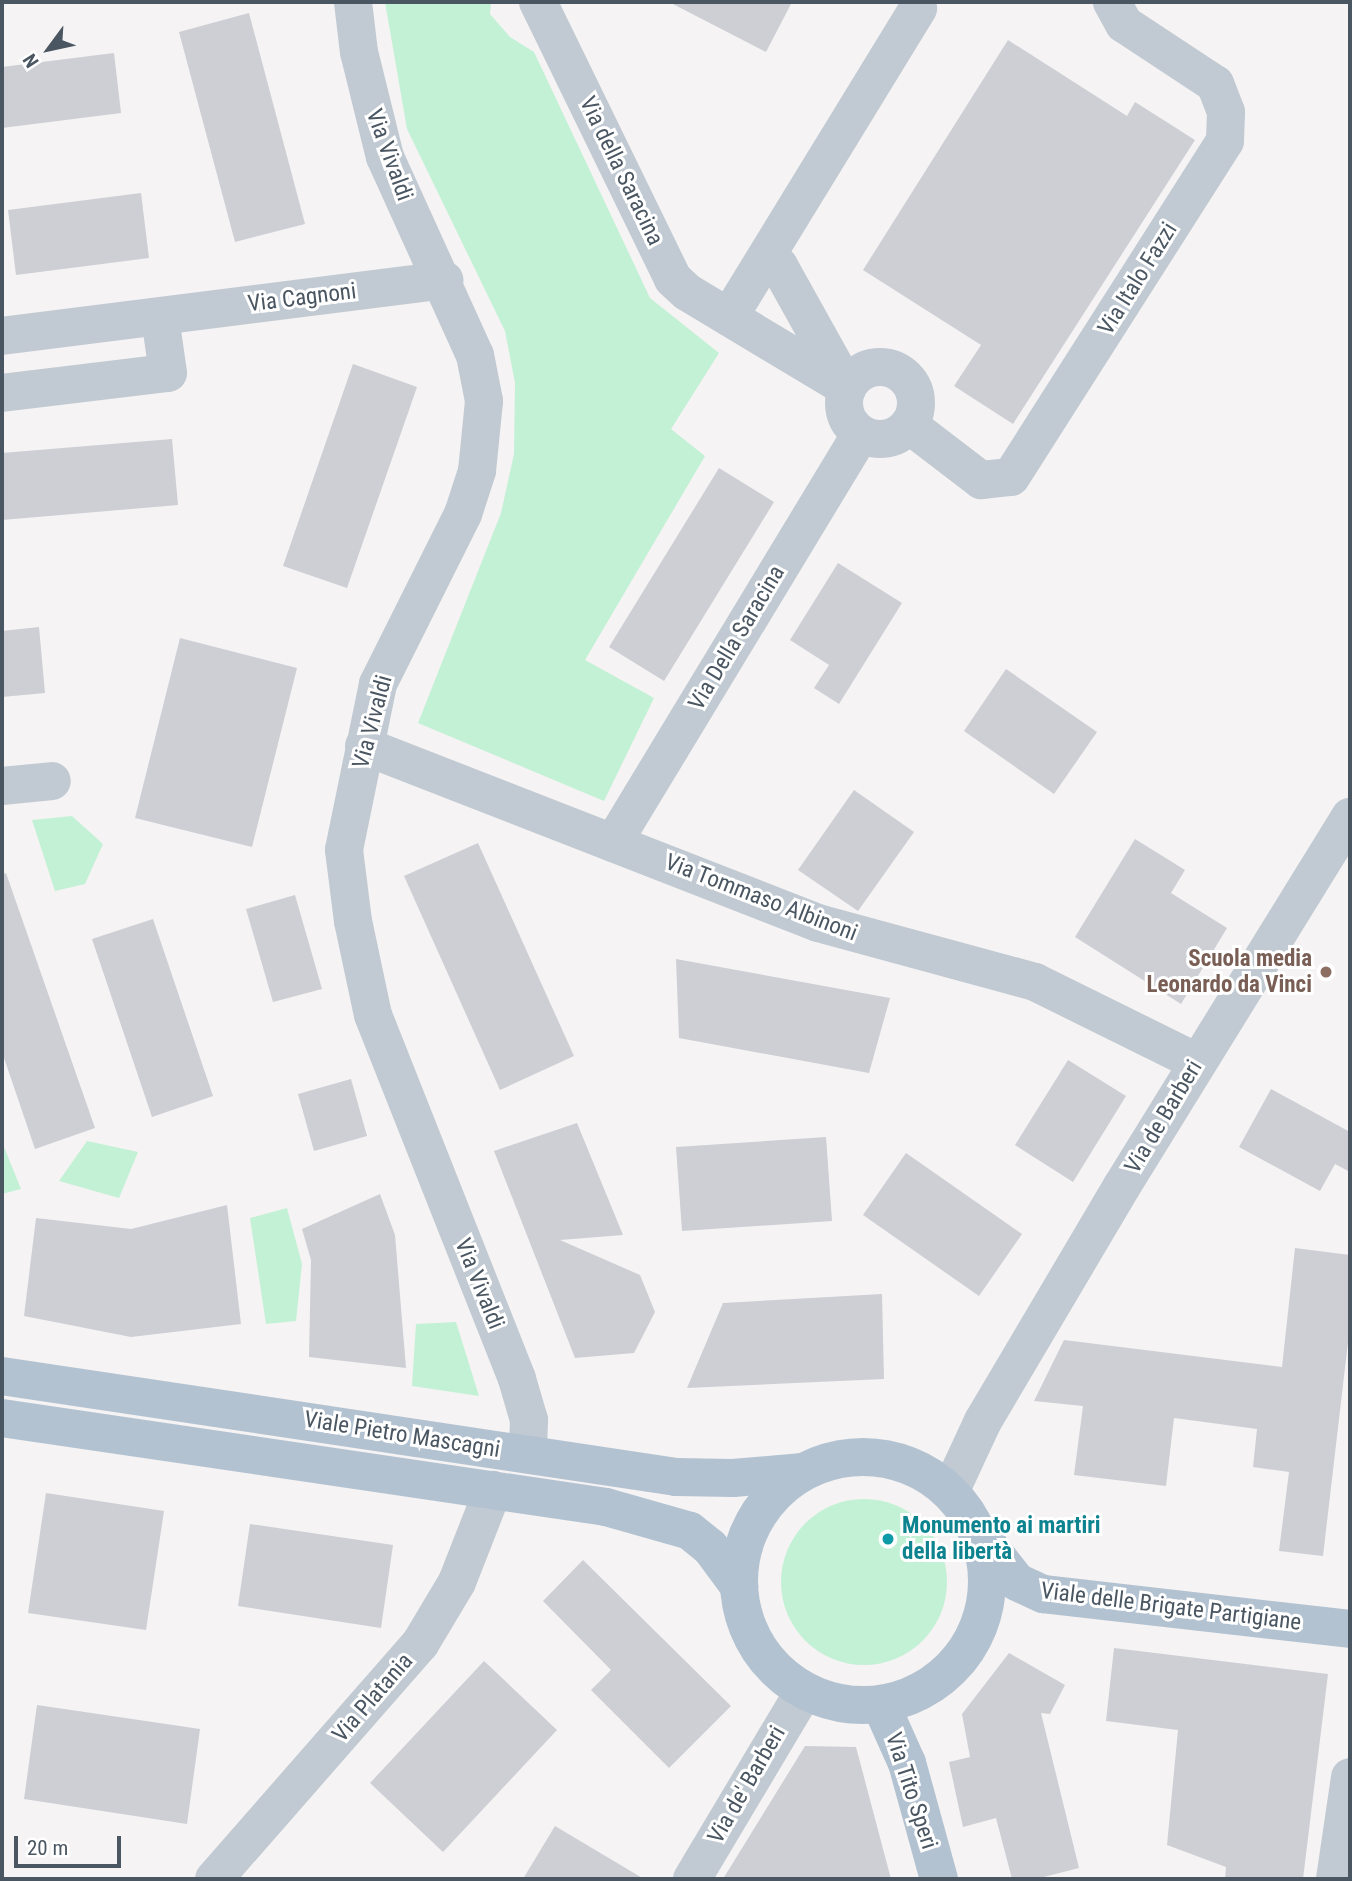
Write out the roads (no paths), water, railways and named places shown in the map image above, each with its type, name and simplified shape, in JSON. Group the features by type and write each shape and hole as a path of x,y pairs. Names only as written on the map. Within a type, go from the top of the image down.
{"main road":[{"name":"Viale Pietro Mascagni","path":"2,1376 676,1477 733,1478 803,1472"},
{"name":"Viale Pietro Mascagni","path":"2,1418 606,1507 673,1524 710,1547 739,1586"},
{"path":"864,1456 895,1461 925,1473 950,1492 977,1530 986,1562 987,1595 979,1626 964,1656 922,1690 881,1705 855,1706 804,1691 765,1658 742,1611 739,1586 740,1558 762,1508 803,1472 832,1460 864,1456"},
{"name":"Viale delle Brigate Partigiane","path":"977,1530 1017,1582 1043,1594 1347,1634"},
{"name":"Via Tito Speri","path":"881,1705 907,1763 939,1879"}],"street":[{"name":"Via Vivaldi","path":"352,2 359,52 385,157 444,280 475,355 484,401 481,450 463,514 378,684 344,850 353,921 373,1015 517,1379 529,1420 528,1454"},
{"name":"Via della Saracina","path":"538,2 673,279 729,317 847,388"},
{"name":"Via Italo Fazzi","path":"909,425 981,480 1011,477 1225,141 1226,112 1215,84 1124,23 1112,2"},
{"path":"729,317 918,8"},
{"path":"768,257 779,266 847,388 847,419 862,434 882,439 909,425 916,402 908,380 898,373 875,367 854,378 847,388"},
{"name":"Via Cagnoni","path":"2,336 444,280"},
{"path":"2,393 168,373 160,317"},
{"name":"Via Della Saracina","path":"613,843 862,434"},
{"name":"Via Tommaso Albinoni","path":"364,746 818,923 1035,982 1197,1062"},
{"path":"2,786 52,781"},
{"name":"Via de Barberi","path":"950,1492 983,1421 1197,1062 1350,817"},
{"name":"Via Platania","path":"214,1879 420,1644 457,1582 493,1490"},
{"name":"Via de' Barberi","path":"692,1879 804,1691"},
{"path":"1335,1879 1350,1777"}],"place":[{"name":"Scuola media Leonardo da Vinci","path":"1326,972"},
{"name":"Monumento ai martiri della libertà","path":"888,1539"}]}
